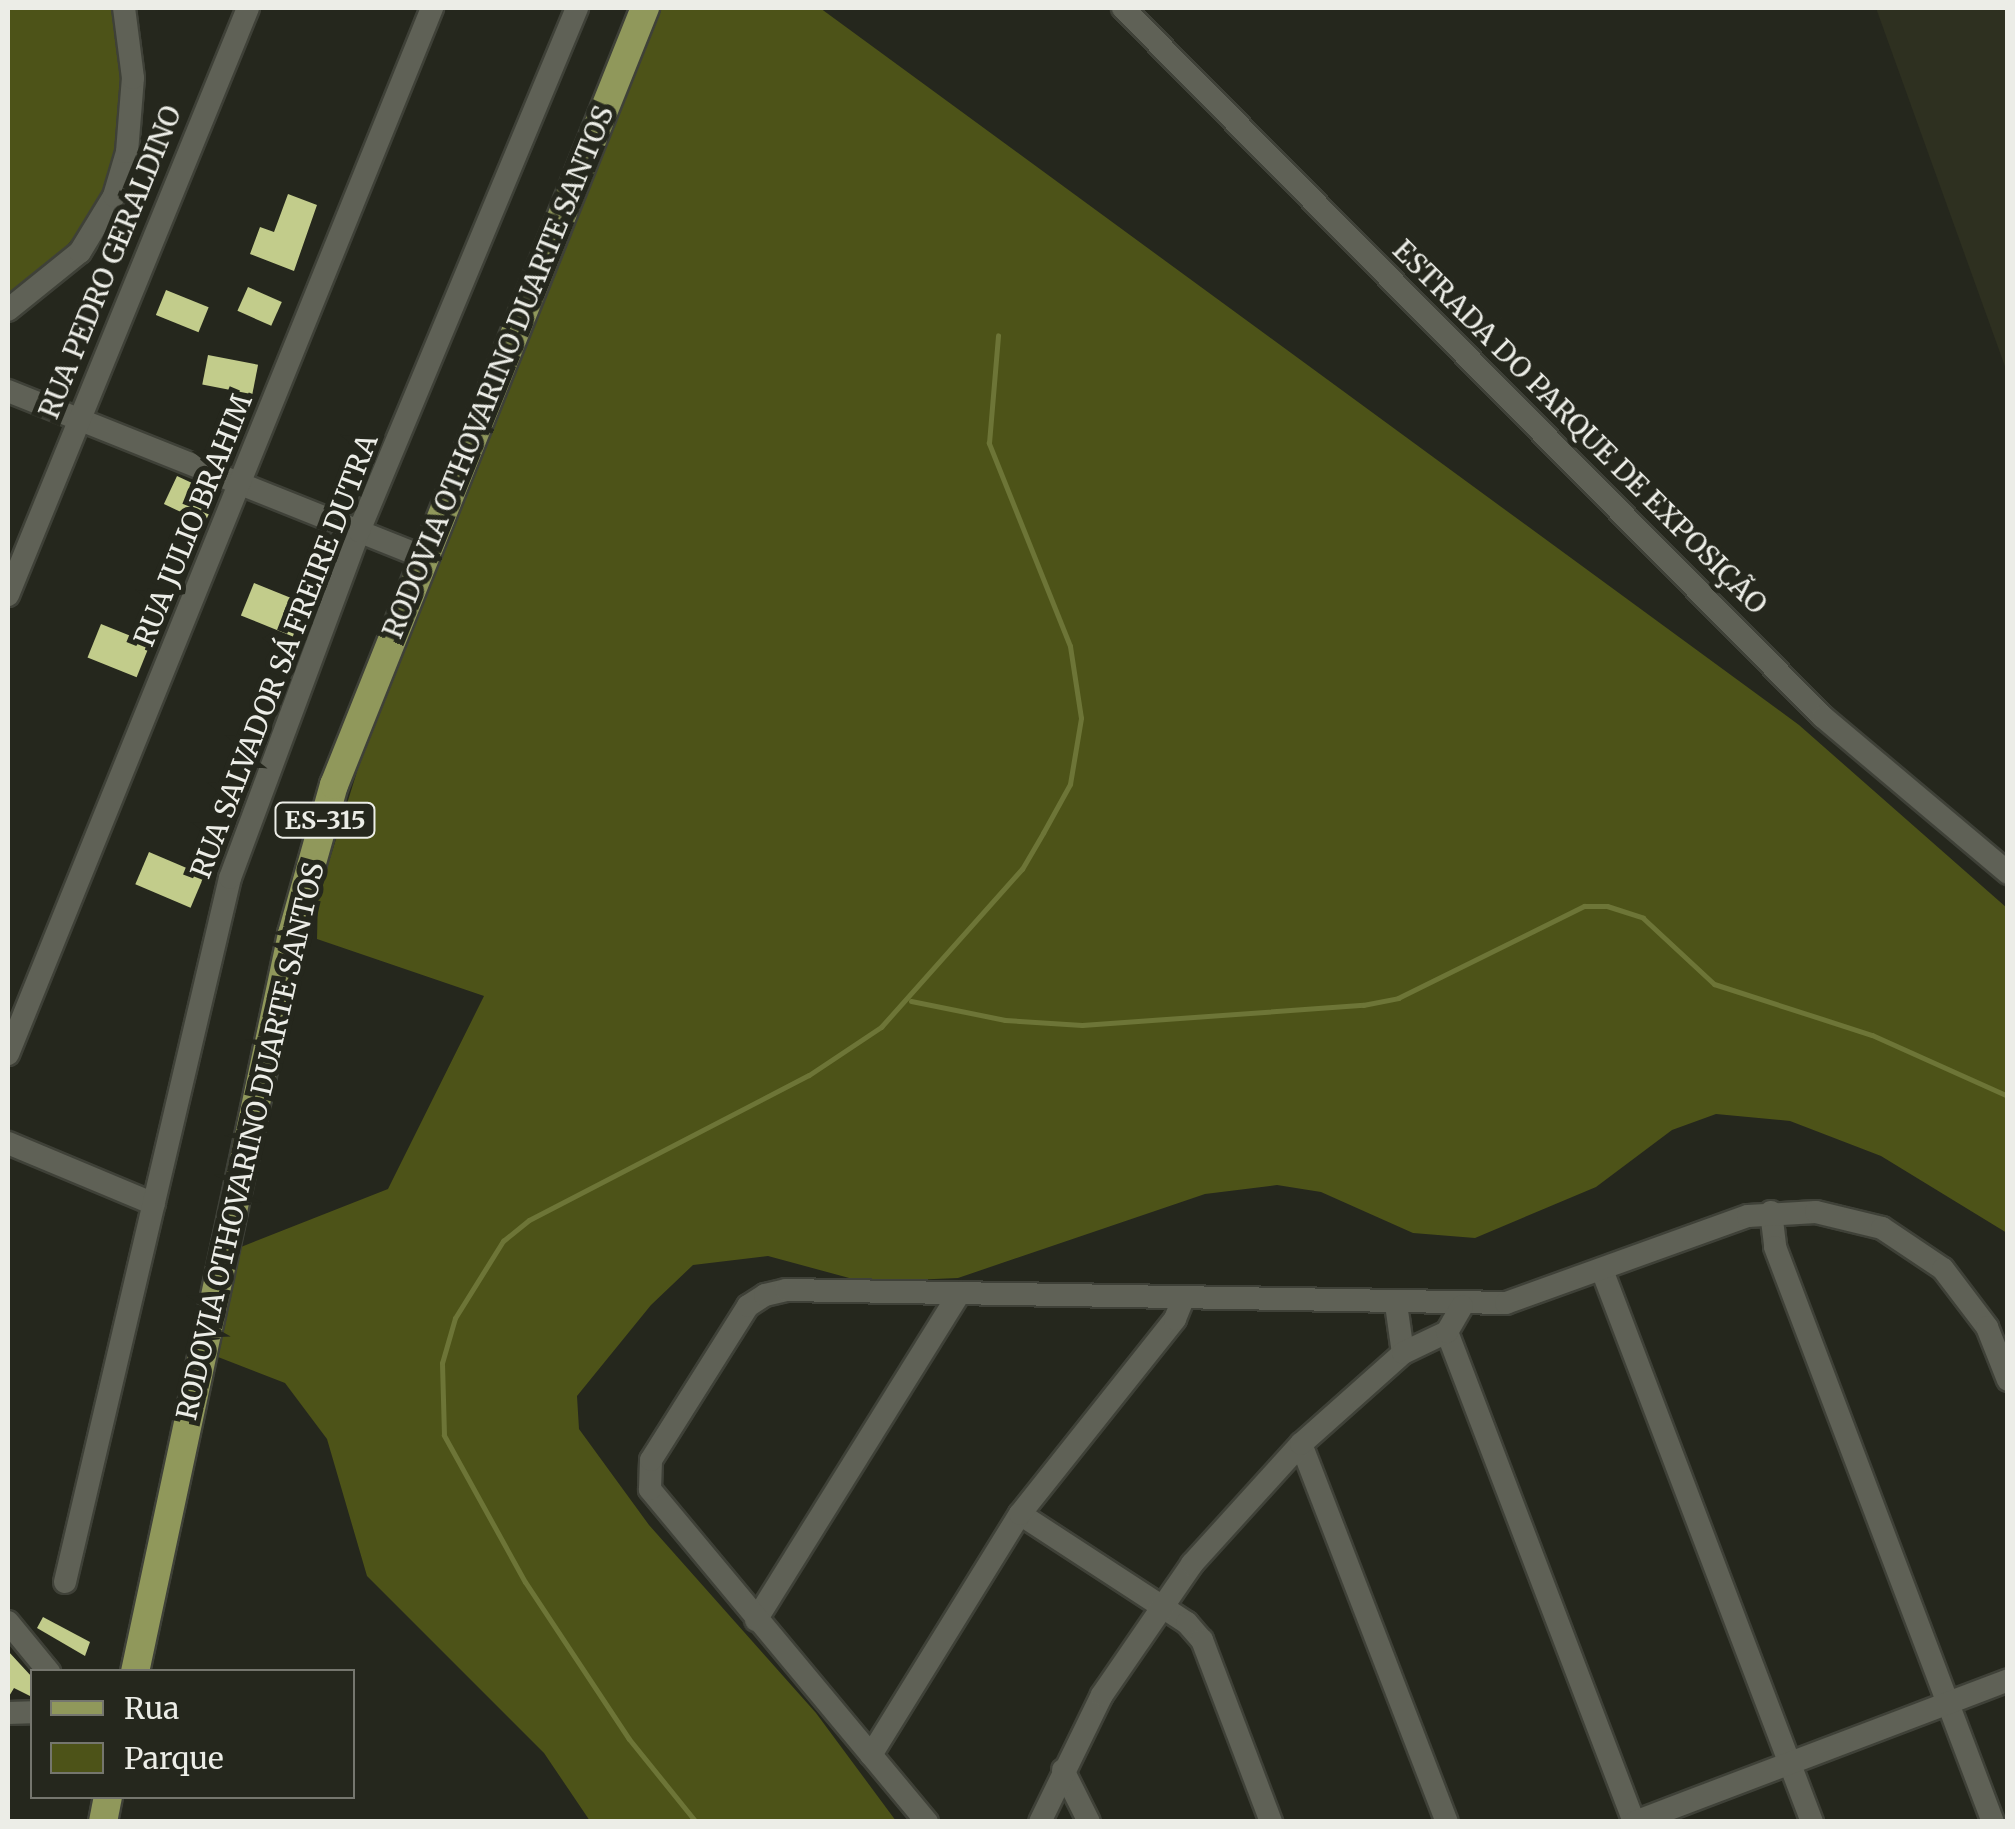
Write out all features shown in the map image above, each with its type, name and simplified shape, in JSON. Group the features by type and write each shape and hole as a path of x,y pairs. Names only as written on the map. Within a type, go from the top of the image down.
{"main road":[{"name":"RODOVIA OTHOVARINO DUARTE SANTOS","path":"135,1669 292,934 334,785 645,8"}],"street":[{"path":"8,310 80,252 114,196 126,152 133,78 124,8"},
{"name":"RUA PEDRO GERALDINO","path":"8,595 248,8"},
{"name":"RUA JULIO BRAHIM","path":"8,1054 432,8"},
{"name":"RUA SALVADOR SÁ FREIRE DUTRA","path":"65,1582 230,878 359,531 577,8"},
{"name":"ESTRADA DO PARQUE DE EXPOSIÇÃO","path":"1123,8 1823,717 2008,873"},
{"path":"8,391 424,557"},
{"path":"8,1143 154,1204"},
{"path":"1771,1212 1775,1247 1993,1822"},
{"path":"926,1822 654,1498 651,1460 748,1306 765,1295 959,1294 1462,1306 1526,1298 1771,1212 1861,1220 1924,1253 1975,1306 2008,1380"},
{"path":"1602,1270 1812,1822"},
{"path":"756,1620 959,1294"},
{"path":"871,1755 1020,1514 1175,1319 1183,1299"},
{"path":"1396,1304 1403,1353"},
{"path":"1040,1822 1064,1770 1159,1607 1301,1444 1403,1353 1447,1332 1462,1306"},
{"path":"1447,1332 1634,1822 2008,1680"},
{"path":"1301,1444 1447,1822"},
{"path":"1020,1514 1202,1640 1271,1822"},
{"path":"8,1622 47,1669"},
{"path":"1064,1770 1089,1822"}],"shaded area":[{"path":"1876,8 2007,8 2007,372"}],"green space":[{"path":"8,8 118,8 122,24 121,136 106,197 58,257 8,299"},
{"path":"662,8 820,8 1799,725 2007,908 2007,1233 1881,1156 1790,1121 1716,1114 1672,1130 1596,1187 1475,1238 1413,1233 1321,1192 1277,1185 1205,1194 958,1278 864,1282 768,1256 693,1265 651,1305 577,1396 579,1429 649,1525 816,1713 896,1821 590,1821 544,1753 367,1576 327,1439 285,1383 218,1357 241,1247 388,1189 484,996 317,939 318,897 373,720"}],"building":[{"path":"288,194 317,205 294,271 250,254 260,227 274,232"},
{"path":"248,287 282,302 271,326 237,311"},
{"path":"166,290 209,307 199,332 156,315"},
{"path":"208,355 258,365 252,394 202,384"},
{"path":"177,476 218,495 205,523 164,504"},
{"path":"254,583 306,604 293,636 241,615"},
{"path":"101,624 150,644 137,677 88,657"},
{"path":"149,852 204,875 191,908 135,884"},
{"path":"43,1617 90,1642 85,1656 37,1628"},
{"path":"8,1651 30,1675 30,1696 14,1688 8,1698"}],"waterway":[{"path":"696,1822 629,1739 525,1582 444,1435 442,1363 455,1318 503,1241 529,1220 809,1075 881,1027 1022,869 1070,784 1081,718 1070,646 989,443 998,335"},
{"path":"911,1001 1005,1020 1082,1025 1363,1005 1398,998 1584,906 1607,906 1643,918 1714,984 1872,1035 2008,1096"}]}
